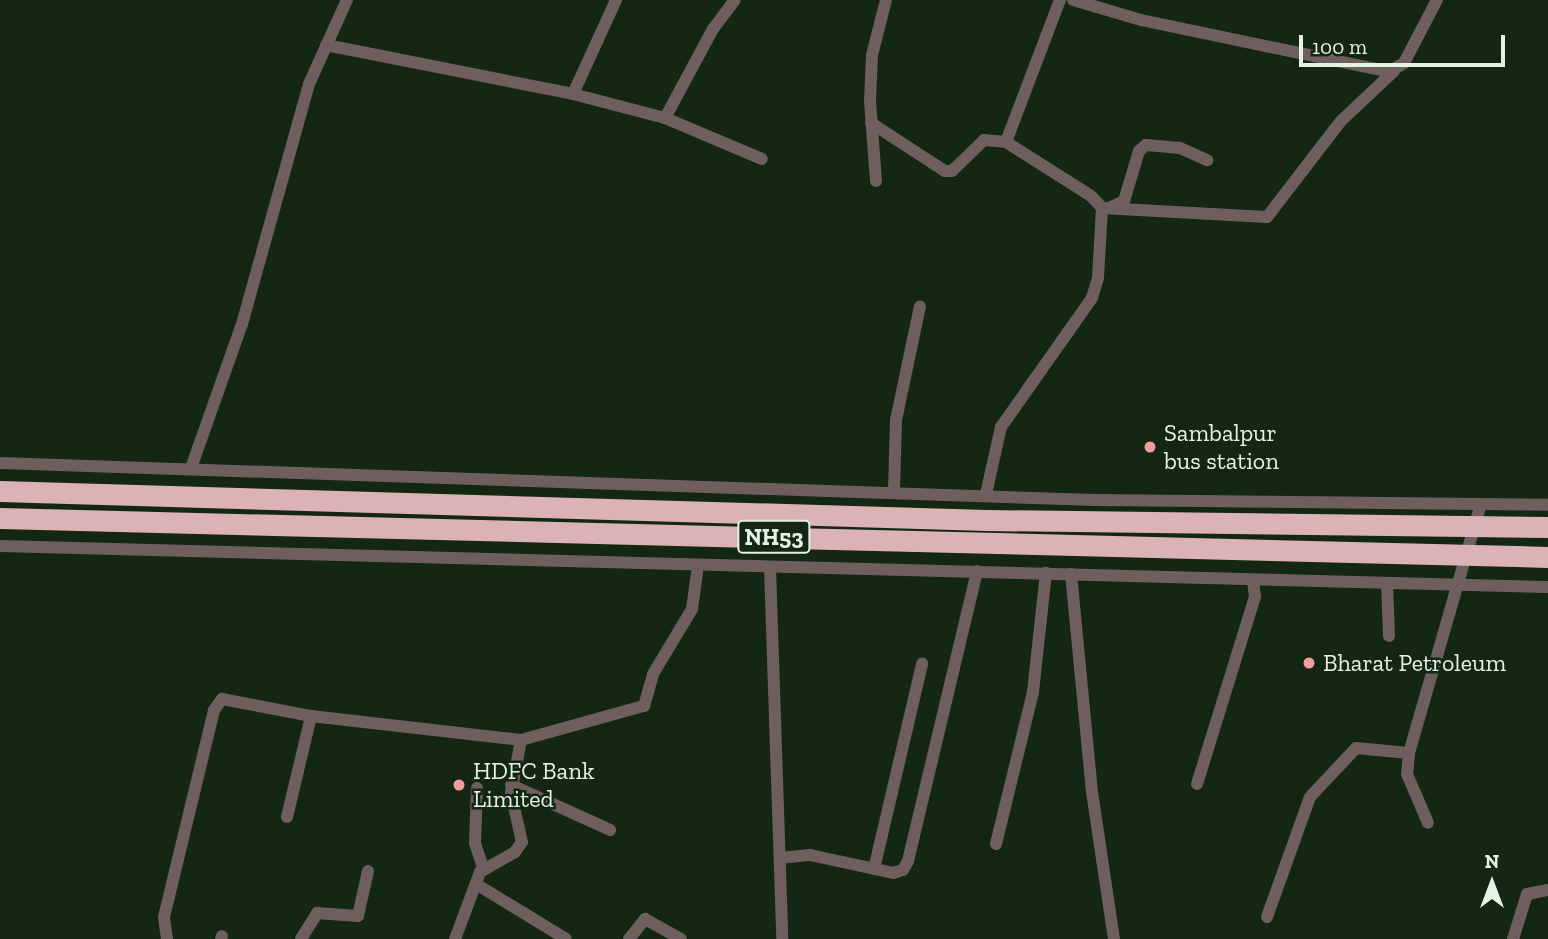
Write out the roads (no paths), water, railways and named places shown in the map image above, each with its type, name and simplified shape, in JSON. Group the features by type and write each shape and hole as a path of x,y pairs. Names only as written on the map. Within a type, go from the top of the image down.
{"highway":[{"name":"NH53","path":"0,491 986,520 1548,527"},
{"name":"NH53","path":"0,518 1548,556"}],"street":[{"path":"191,468 242,324 309,84 348,0"},
{"path":"573,94 616,0"},
{"path":"665,118 713,29 735,0"},
{"path":"876,181 871,123 872,55 886,0"},
{"path":"1006,142 1060,0"},
{"path":"1073,0 1141,20 1380,71 1395,70"},
{"path":"1101,208 1267,217 1341,121 1404,63 1437,0"},
{"path":"326,46 573,94 665,118 762,159"},
{"path":"871,123 945,171 952,171 984,140 1006,142 1091,195 1101,208 1098,278 1093,298 1002,427 986,494"},
{"path":"1101,208 1124,201 1139,152 1146,145 1180,148 1207,160"},
{"path":"894,491 896,420 920,306"},
{"path":"0,463 986,494 1548,505"},
{"path":"1428,823 1407,774 1409,753 1457,585 1463,554 1480,504"},
{"path":"0,546 1548,587"},
{"path":"167,939 163,917 217,704 229,698 311,716 521,740 644,706 653,674 692,609 698,565"},
{"path":"770,568 782,939"},
{"path":"780,858 810,855 893,873 908,861 977,571"},
{"path":"996,844 1033,692 1046,573"},
{"path":"1071,574 1092,792 1114,939"},
{"path":"1197,784 1255,597 1253,580"},
{"path":"1387,583 1390,636"},
{"path":"874,869 922,664"},
{"path":"287,817 311,716"},
{"path":"456,939 483,868 515,852 522,842 511,785 521,740"},
{"path":"1267,917 1310,797 1356,748 1409,753"},
{"path":"511,785 610,830"},
{"path":"477,788 475,843 483,868"},
{"path":"301,939 317,913 358,916 368,871"},
{"path":"475,884 566,939"},
{"path":"1513,939 1527,894 1548,890"},
{"path":"629,939 645,919 681,939"}],"place":[{"name":"Sambalpur bus station","path":"1150,447"},
{"name":"Bharat Petroleum","path":"1309,663"},
{"name":"HDFC Bank Limited","path":"459,785"}]}
